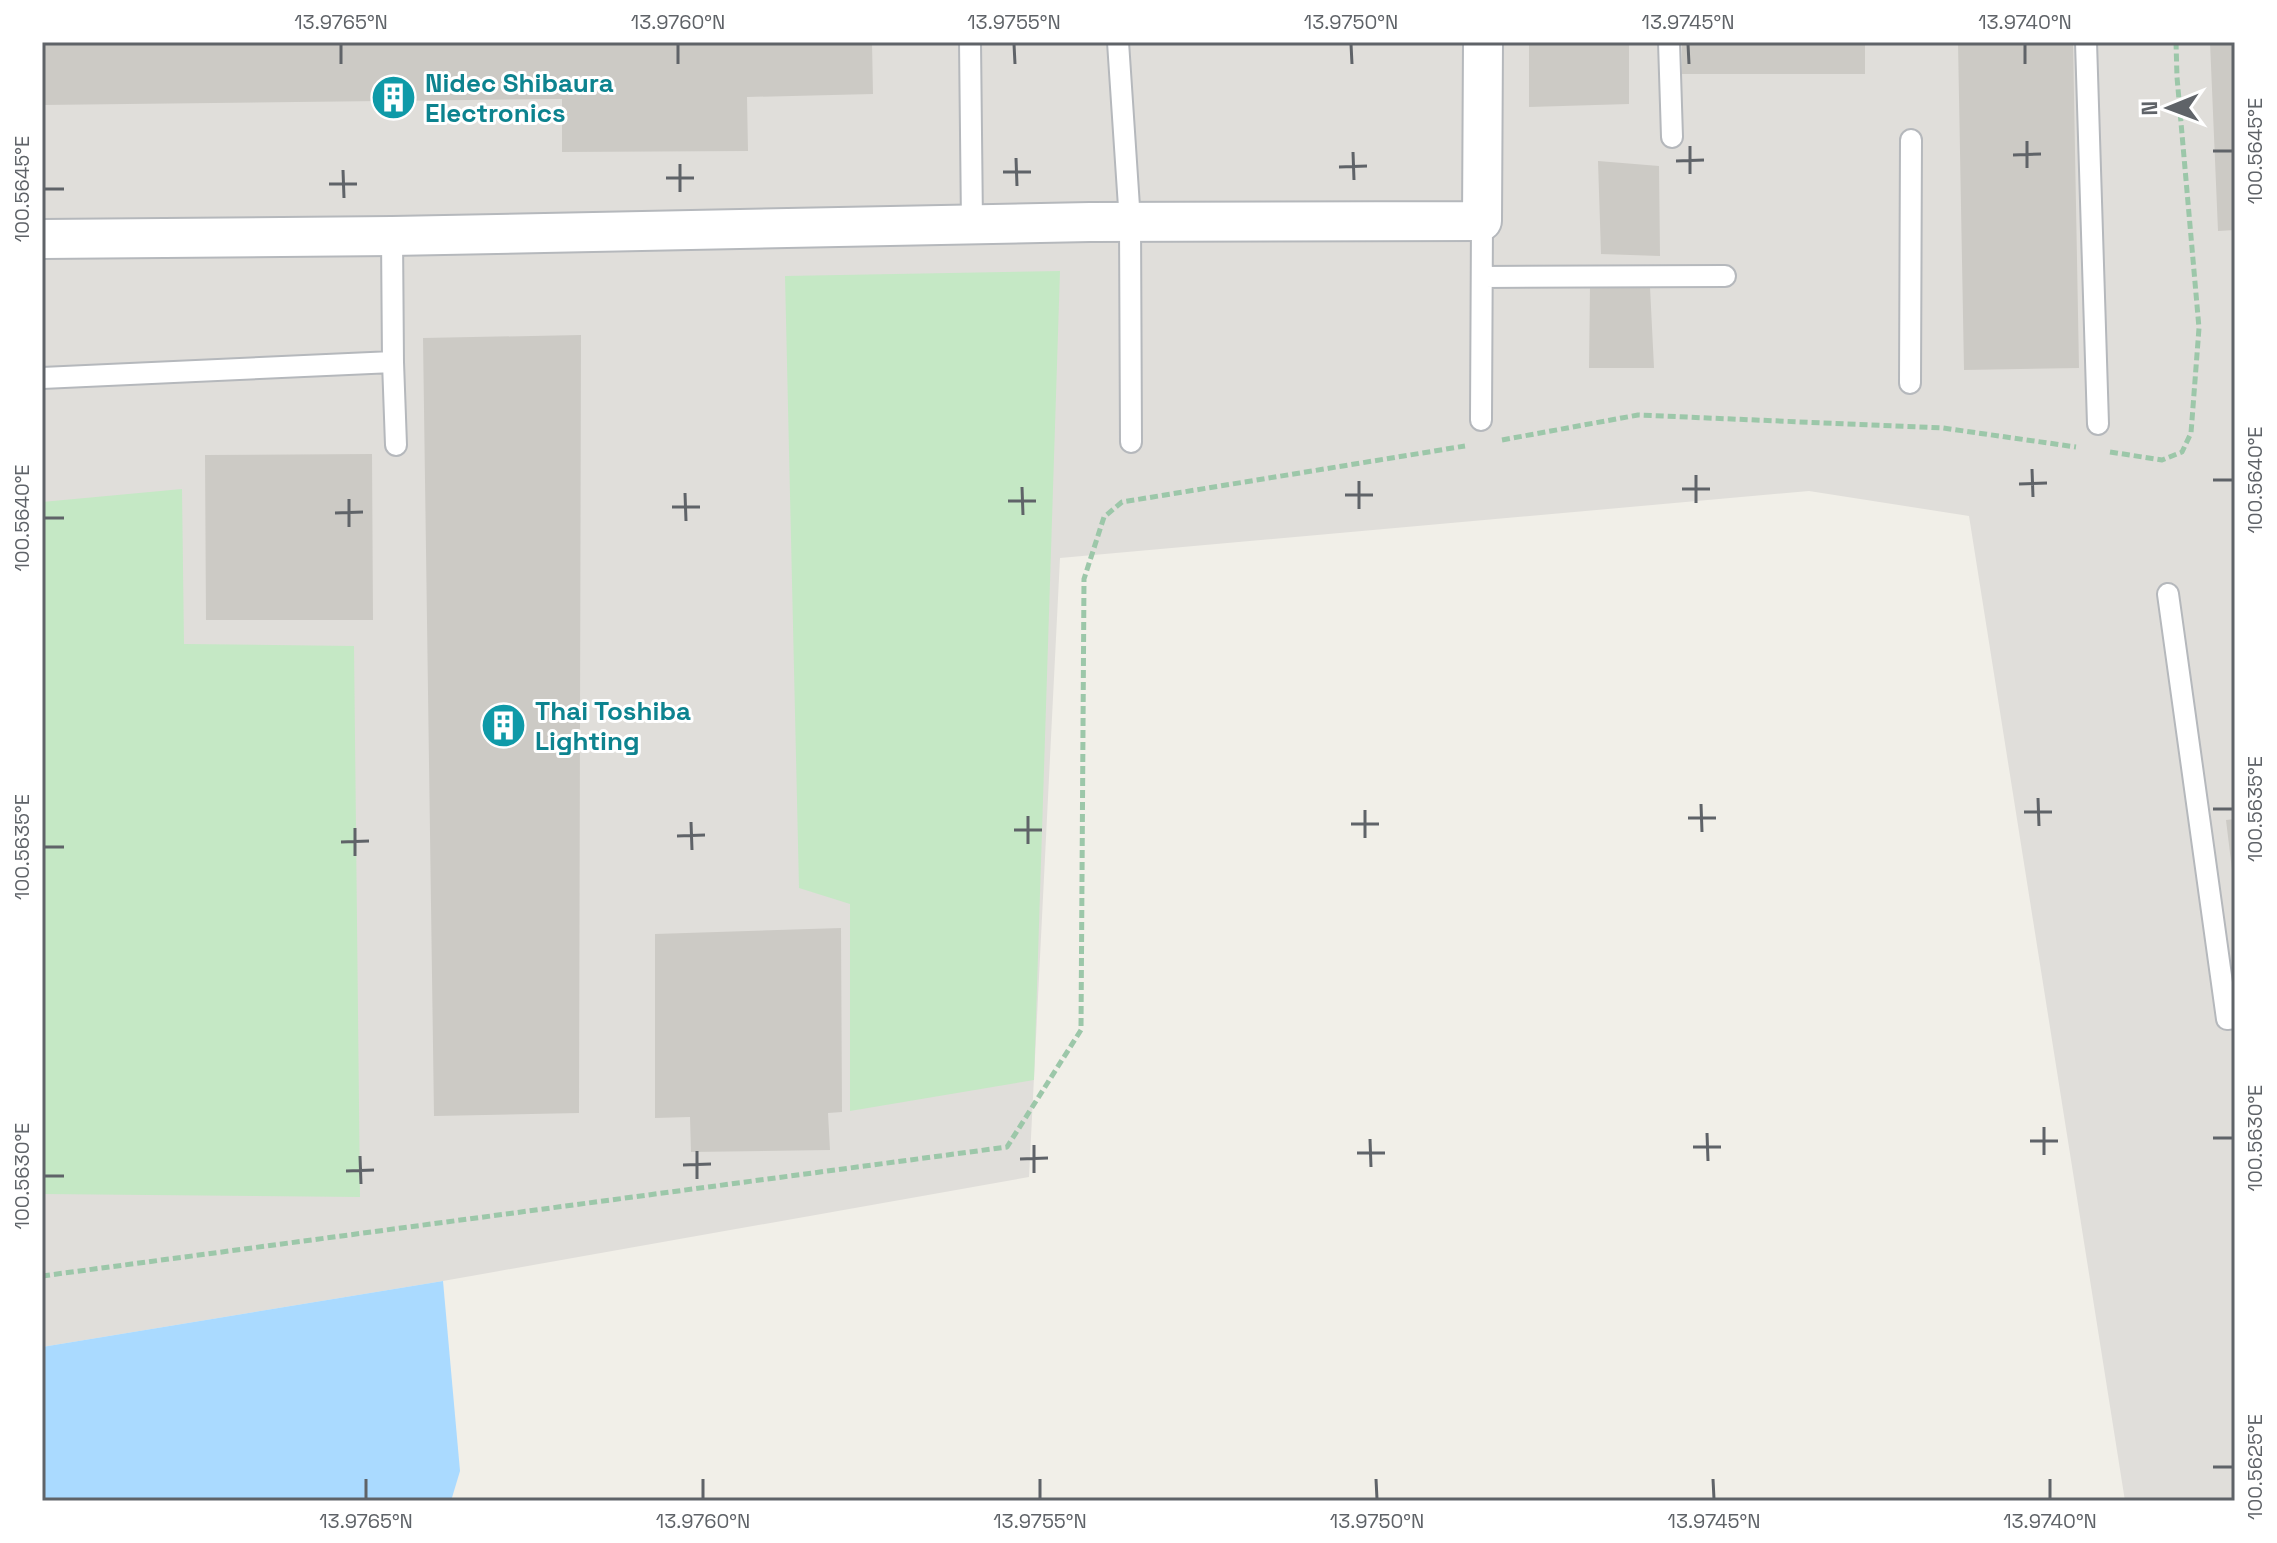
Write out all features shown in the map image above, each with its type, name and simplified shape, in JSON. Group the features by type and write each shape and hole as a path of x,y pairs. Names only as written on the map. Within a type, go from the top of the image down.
{"street":[{"path":"42,239 392,236 1130,222 1482,221 1483,42"}],"lane":[{"path":"970,42 972,224"},
{"path":"1118,42 1130,222 1131,442"},
{"path":"1669,42 1672,137"},
{"path":"2086,42 2098,424"},
{"path":"1910,383 1911,140"},
{"path":"1481,420 1482,221"},
{"path":"392,236 396,445"},
{"path":"1482,277 1725,276"},
{"path":"42,378 393,362"},
{"path":"2168,594 2227,1019 2235,1018"}],"path":[{"path":"2100,451 2162,460 2182,452 2191,433 2199,328 2176,42"},
{"path":"1501,440 1638,415 1943,428 2084,448"},
{"path":"42,1276 1007,1147 1081,1030 1084,579 1104,517 1122,502 1471,445"}],"shaded area":[{"path":"42,42 2235,42 2235,1501 2125,1501 1969,516 1809,491 1060,558 1029,1177 443,1281 42,1347"}],"green space":[{"path":"1060,271 1034,1080 850,1111 850,904 799,888 785,276"},
{"path":"182,489 184,644 354,646 360,1197 42,1194 42,502"}],"water":[{"path":"443,1281 460,1471 451,1501 42,1501 42,1347"}],"building":[{"name":"Nidec Shibaura Electronics","path":"42,42 872,42 873,94 747,97 748,151 562,152 562,99 42,105"},
{"path":"1529,42 1629,42 1629,104 1529,107"},
{"path":"1682,42 1865,42 1865,74 1682,74"},
{"path":"1958,42 2073,42 2079,368 1964,370"},
{"path":"2210,42 2235,42 2235,230 2218,231"},
{"path":"1598,161 1659,166 1660,256 1601,254"},
{"path":"1590,286 1650,287 1654,368 1589,368"},
{"name":"Thai Toshiba Lighting","path":"581,335 579,1113 434,1116 423,338"},
{"path":"372,454 373,620 206,620 205,455"},
{"path":"2235,819 2235,877 2233,878 2226,820"},
{"path":"841,928 842,1112 828,1113 830,1150 691,1152 690,1117 655,1118 655,934"}],"place":[{"name":"Nidec Shibaura Electronics","path":"394,98"},
{"name":"Thai Toshiba Lighting","path":"504,726"}]}
